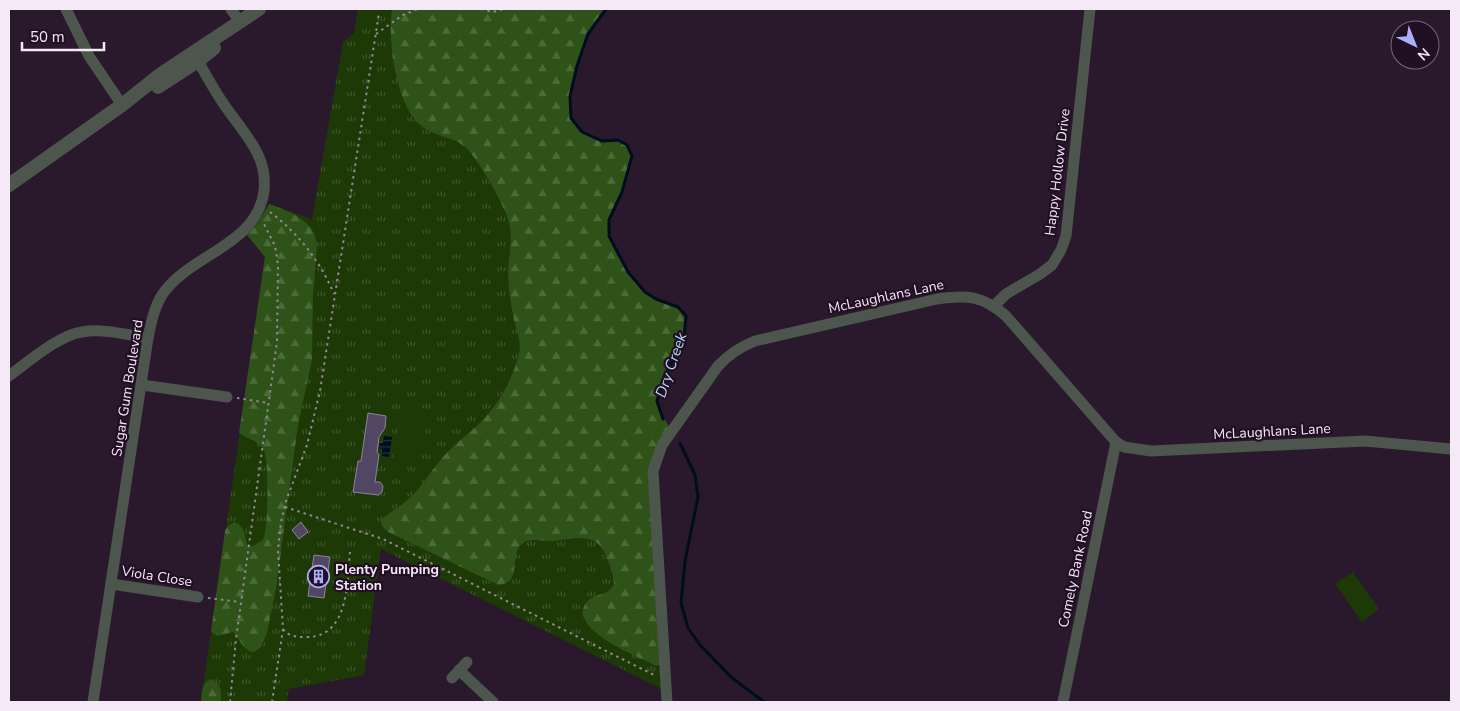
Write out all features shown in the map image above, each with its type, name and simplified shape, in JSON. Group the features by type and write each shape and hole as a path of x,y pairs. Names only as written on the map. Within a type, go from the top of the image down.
{"street":[{"path":"66,9 90,56 122,105"},
{"path":"231,9 240,22"},
{"path":"9,185 122,105 153,90 223,41 240,22 259,9"},
{"name":"Happy Hollow Drive","path":"994,306 1006,294 1052,265 1061,250 1066,236 1090,9"},
{"path":"192,61 224,104 260,158 264,178 259,210"},
{"name":"Sugar Gum Boulevard","path":"93,702 148,338 157,305 162,294 170,285 246,229 259,210"},
{"name":"McLaughlans Lane","path":"667,702 653,471 662,445 718,366 736,349 755,340 937,299 951,297 978,299 994,306 1019,330 1116,442 1124,447 1151,452 1365,441 1451,448"},
{"path":"9,376 60,340 82,332 109,332 148,338"},
{"path":"142,385 227,397"},
{"name":"Comely Bank Road","path":"1063,702 1116,442"},
{"name":"Viola Close","path":"111,584 198,597"},
{"path":"459,670 493,702"}],"path":[{"path":"376,34 403,15 418,9"},
{"path":"481,9 493,12 504,9"},
{"path":"272,702 283,629 278,550 281,522 308,445 328,343 334,294 379,13"},
{"path":"259,210 288,227 312,254 334,294"},
{"path":"230,702 241,602 277,342 278,265 275,246 259,210"},
{"path":"227,397 268,403"},
{"path":"285,507 382,539 652,674 666,678"},
{"path":"283,629 296,638 316,637 331,630 342,610 345,599 350,552"},
{"path":"198,597 241,602"}],"green space":[{"path":"358,9 392,9 391,38 393,55 400,91 406,106 414,119 424,128 456,141 470,152 490,182 502,205 510,227 509,287 520,343 517,360 511,376 499,400 489,413 442,458 411,496 382,519 388,532 498,585 518,548 528,541 583,538 599,545 605,551 614,584 607,592 589,599 584,621 610,643 661,669 662,689 381,549 364,675 289,689 287,702 201,702 265,257 247,235 258,223 269,204 312,219 343,42 354,33"},
{"path":"392,9 606,9 588,34 577,66 570,96 571,118 582,132 602,141 618,140 627,145 632,156 622,192 609,220 609,236 628,272 645,292 656,299 678,307 686,316 683,340 662,382 659,393 662,414 669,426 656,448 660,665 656,666 621,649 607,641 586,623 583,613 586,603 608,591 614,584 604,552 594,541 580,538 527,541 521,545 516,554 513,576 505,583 498,585 388,532 381,525 382,519 411,496 442,458 489,413 499,400 511,377 520,348 509,287 508,270 511,234 509,222 490,182 470,152 456,141 424,128 414,119 406,106 400,91 393,55 391,38"},
{"path":"269,204 293,214 306,223 312,229 317,246 313,295 312,360 298,425 276,588 267,633 261,647 254,652 247,650 233,632 217,636 211,631 225,531 234,522 239,524 243,529 247,544 252,546 262,540 265,530 267,507 266,457 257,442 239,433 265,257 247,235 258,223"},
{"path":"401,405 428,409 421,464 393,460"},
{"path":"1353,572 1379,609 1362,622 1335,584"},
{"path":"211,679 219,685 221,702 201,702 204,685"}],"water":[{"path":"384,436 392,437 389,457 382,456 382,449 379,448 380,443 383,443"}],"building":[{"path":"368,413 386,416 385,428 379,437 377,452 379,455 375,482 380,482 383,486 382,492 378,495 353,492 358,461 361,461"},
{"path":"301,522 308,532 299,539 292,530"},
{"name":"Plenty Pumping Station","path":"314,555 330,557 324,598 308,596"}],"waterway":[{"name":"Dry Creek","path":"606,9 588,34 577,66 570,96 571,118 582,132 602,141 618,140 627,145 632,156 622,192 609,220 609,236 628,272 645,292 656,299 678,307 686,316 684,338 664,377 657,401 663,419"},
{"name":"Dry Creek","path":"680,443 695,475 698,497 685,561 681,603 688,628 700,645 731,677 764,702"}],"place":[{"name":"Plenty Pumping Station","path":"319,577"}]}
